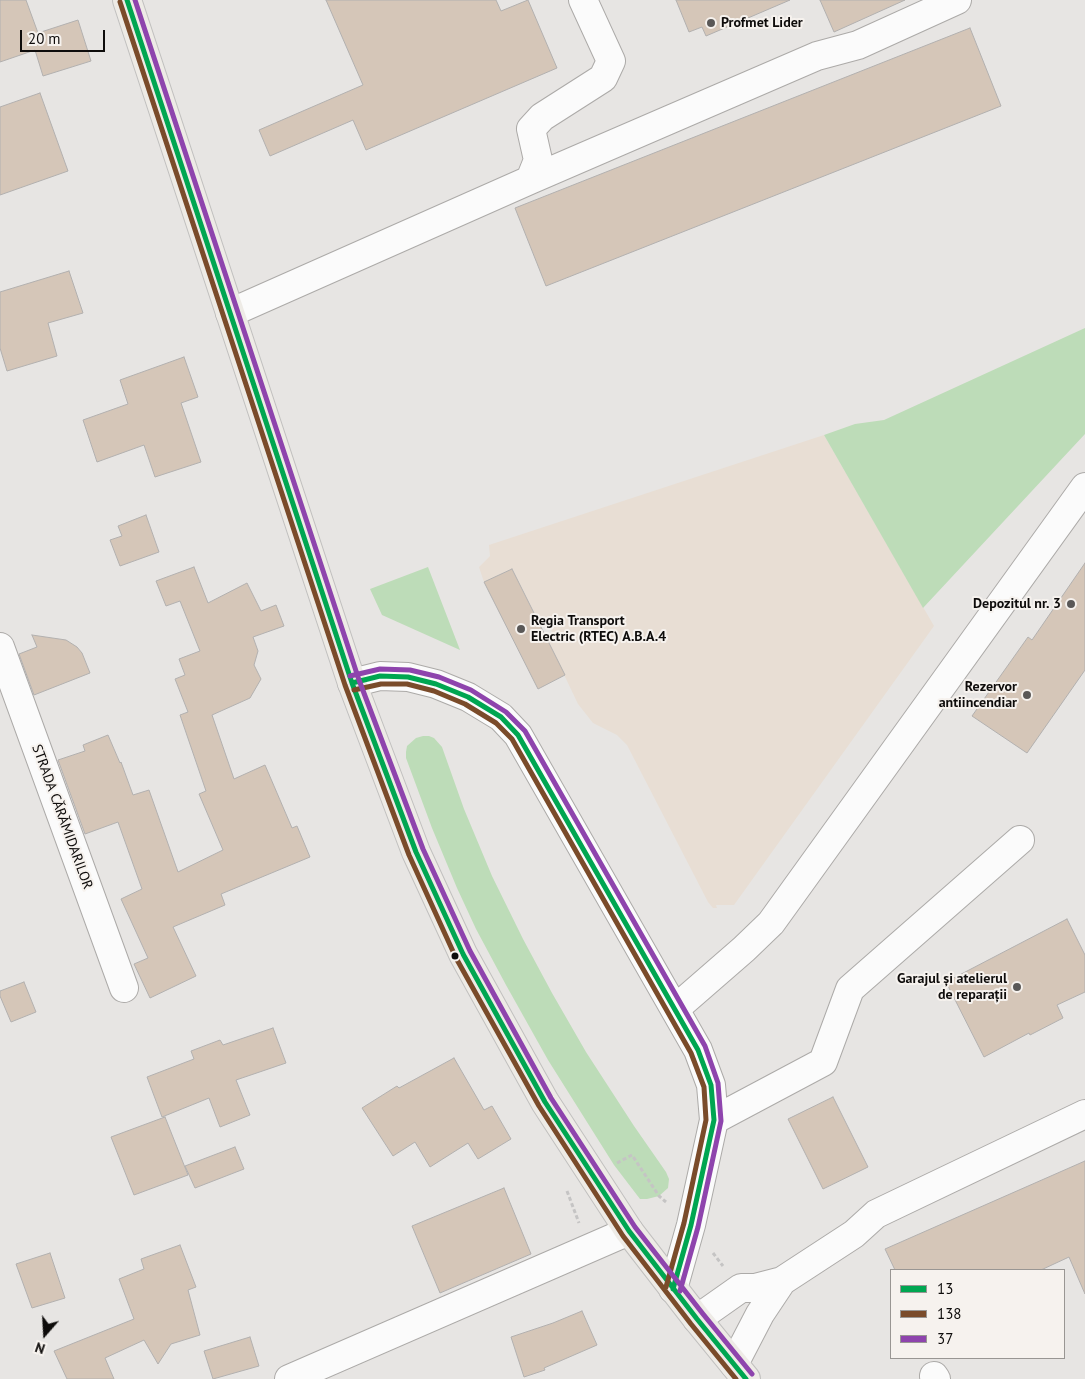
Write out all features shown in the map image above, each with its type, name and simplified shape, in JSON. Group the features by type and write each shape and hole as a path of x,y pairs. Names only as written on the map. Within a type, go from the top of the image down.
{"main road":[{"path":"127,0 352,682 416,852 463,954 545,1102 629,1231 673,1289 740,1371"}],"street":[{"path":"530,180 538,160 531,129 542,117 603,78 611,61 583,0"},
{"path":"230,313 530,180 817,56 858,45 957,0"},
{"path":"675,1009 771,923 1085,487"},
{"name":"STRADA CĂRĂMIDARILOR","path":"0,647 124,988"},
{"path":"352,682 380,676 408,677 436,684 468,697 501,717 518,735 698,1050 711,1085 714,1120 691,1225 673,1289"},
{"path":"714,1120 823,1062 850,989 1020,840"},
{"path":"697,1319 741,1288 755,1288 782,1281 854,1234 876,1214 1085,1114"},
{"path":"289,1379 629,1231"},
{"path":"740,1371 760,1314 782,1281"}],"shaded area":[{"path":"824,435 934,626 734,905 716,905 717,908 713,908 708,902 627,745 617,735 593,723 578,704 548,641 555,637 547,623 541,626 512,569 484,582 479,567 490,556 489,545"}],"green space":[{"path":"1085,328 1085,434 923,608 824,435 855,424 884,420"},
{"path":"428,567 460,650 382,615 370,589"},
{"path":"423,736 434,738 442,747 464,809 492,876 552,993 586,1052 666,1172 669,1179 668,1188 659,1196 640,1199 614,1165 548,1060 476,929 432,828 406,758 407,746 416,738"}],"building":[{"path":"0,0 26,0 38,33 78,20 91,61 43,76 35,50 0,62"},
{"path":"326,0 496,0 501,11 528,0 557,68 366,150 353,120 270,156 259,130 363,85"},
{"path":"676,0 790,0 706,36 702,27 689,32"},
{"path":"820,0 905,0 834,32"},
{"path":"970,28 1001,106 546,286 515,208"},
{"path":"40,93 68,171 0,195 0,107"},
{"path":"69,271 83,313 48,323 57,356 7,371 0,348 0,292"},
{"path":"184,357 198,397 181,403 201,462 155,477 144,445 97,462 83,420 128,404 120,380"},
{"path":"146,515 159,552 120,566 110,540 122,536 118,526"},
{"name":"Rezervor antiincendiar","path":"1085,563 1085,670 1027,753 972,716 1028,637 1032,640"},
{"path":"194,567 208,603 247,583 261,611 276,605 284,626 253,637 258,651 254,665 261,679 250,698 212,715 234,779 265,765 292,828 297,826 310,857 221,894 225,905 173,927 196,976 150,998 134,964 148,958 121,899 142,889 118,822 85,834 58,760 85,751 83,745 108,735 121,762 133,795 149,790 178,872 223,850 199,794 206,791 180,715 188,712 175,679 185,675 179,659 200,651 180,601 166,606 156,581"},
{"path":"512,569 565,675 538,689 484,582"},
{"path":"32,635 66,640 77,647 82,653 90,673 34,695 19,654 37,647"},
{"name":"Garajul și atelierul de reparații","path":"1067,919 1085,955 1085,992 1057,1005 1063,1018 1030,1035 1029,1033 984,1057 946,982"},
{"path":"24,982 36,1012 11,1022 0,996 0,991"},
{"path":"273,1028 286,1063 236,1080 250,1115 220,1127 209,1098 162,1117 147,1077 194,1059 191,1051 220,1040 223,1045"},
{"path":"454,1058 484,1110 492,1106 511,1139 478,1159 468,1143 430,1167 415,1142 393,1156 362,1108 397,1086 399,1088"},
{"path":"833,1097 868,1167 823,1189 788,1119"},
{"path":"165,1117 188,1175 134,1195 111,1137"},
{"path":"235,1147 244,1169 195,1188 185,1166"},
{"path":"1085,1161 1085,1294 1069,1257 1043,1269 895,1269 885,1249"},
{"path":"504,1188 531,1254 440,1293 412,1226"},
{"path":"180,1245 196,1287 188,1290 200,1335 171,1344 158,1364 144,1340 105,1358 114,1379 67,1379 54,1351 134,1319 119,1279 144,1269 141,1259"},
{"path":"50,1253 65,1298 32,1308 16,1264"},
{"path":"582,1311 597,1345 544,1368 545,1370 524,1377 511,1337"},
{"path":"250,1337 259,1366 213,1379 204,1351"}],"transit line":[{"name":"13","path":"127,0 352,683 416,852 463,954 545,1102 629,1231 746,1379"},
{"name":"37","path":"135,0 359,680 423,849 470,951 551,1098 635,1227 752,1374"},
{"name":"138","path":"120,2 345,685 409,855 456,958 539,1106 623,1236 736,1379"},
{"name":"37","path":"350,676 380,669 410,670 439,677 471,690 506,712 525,731 705,1046 718,1083 721,1121 698,1227 680,1291"},
{"name":"13","path":"352,683 380,676 408,677 436,684 468,697 501,717 518,735 698,1050 711,1085 714,1120 691,1225 673,1289"},
{"name":"138","path":"354,690 381,684 407,684 434,691 465,704 496,723 512,739 691,1053 704,1087 706,1120 684,1223 666,1287"}],"place":[{"name":"Profmet Lider","path":"711,23"},
{"name":"Depozitul nr. 3","path":"1071,604"},
{"name":"Regia Transport Electric (RTEC) A.B.A.4","path":"521,629"},
{"name":"Rezervor antiincendiar","path":"1027,695"},
{"name":"Garajul și atelierul de reparații","path":"1017,987"}]}
